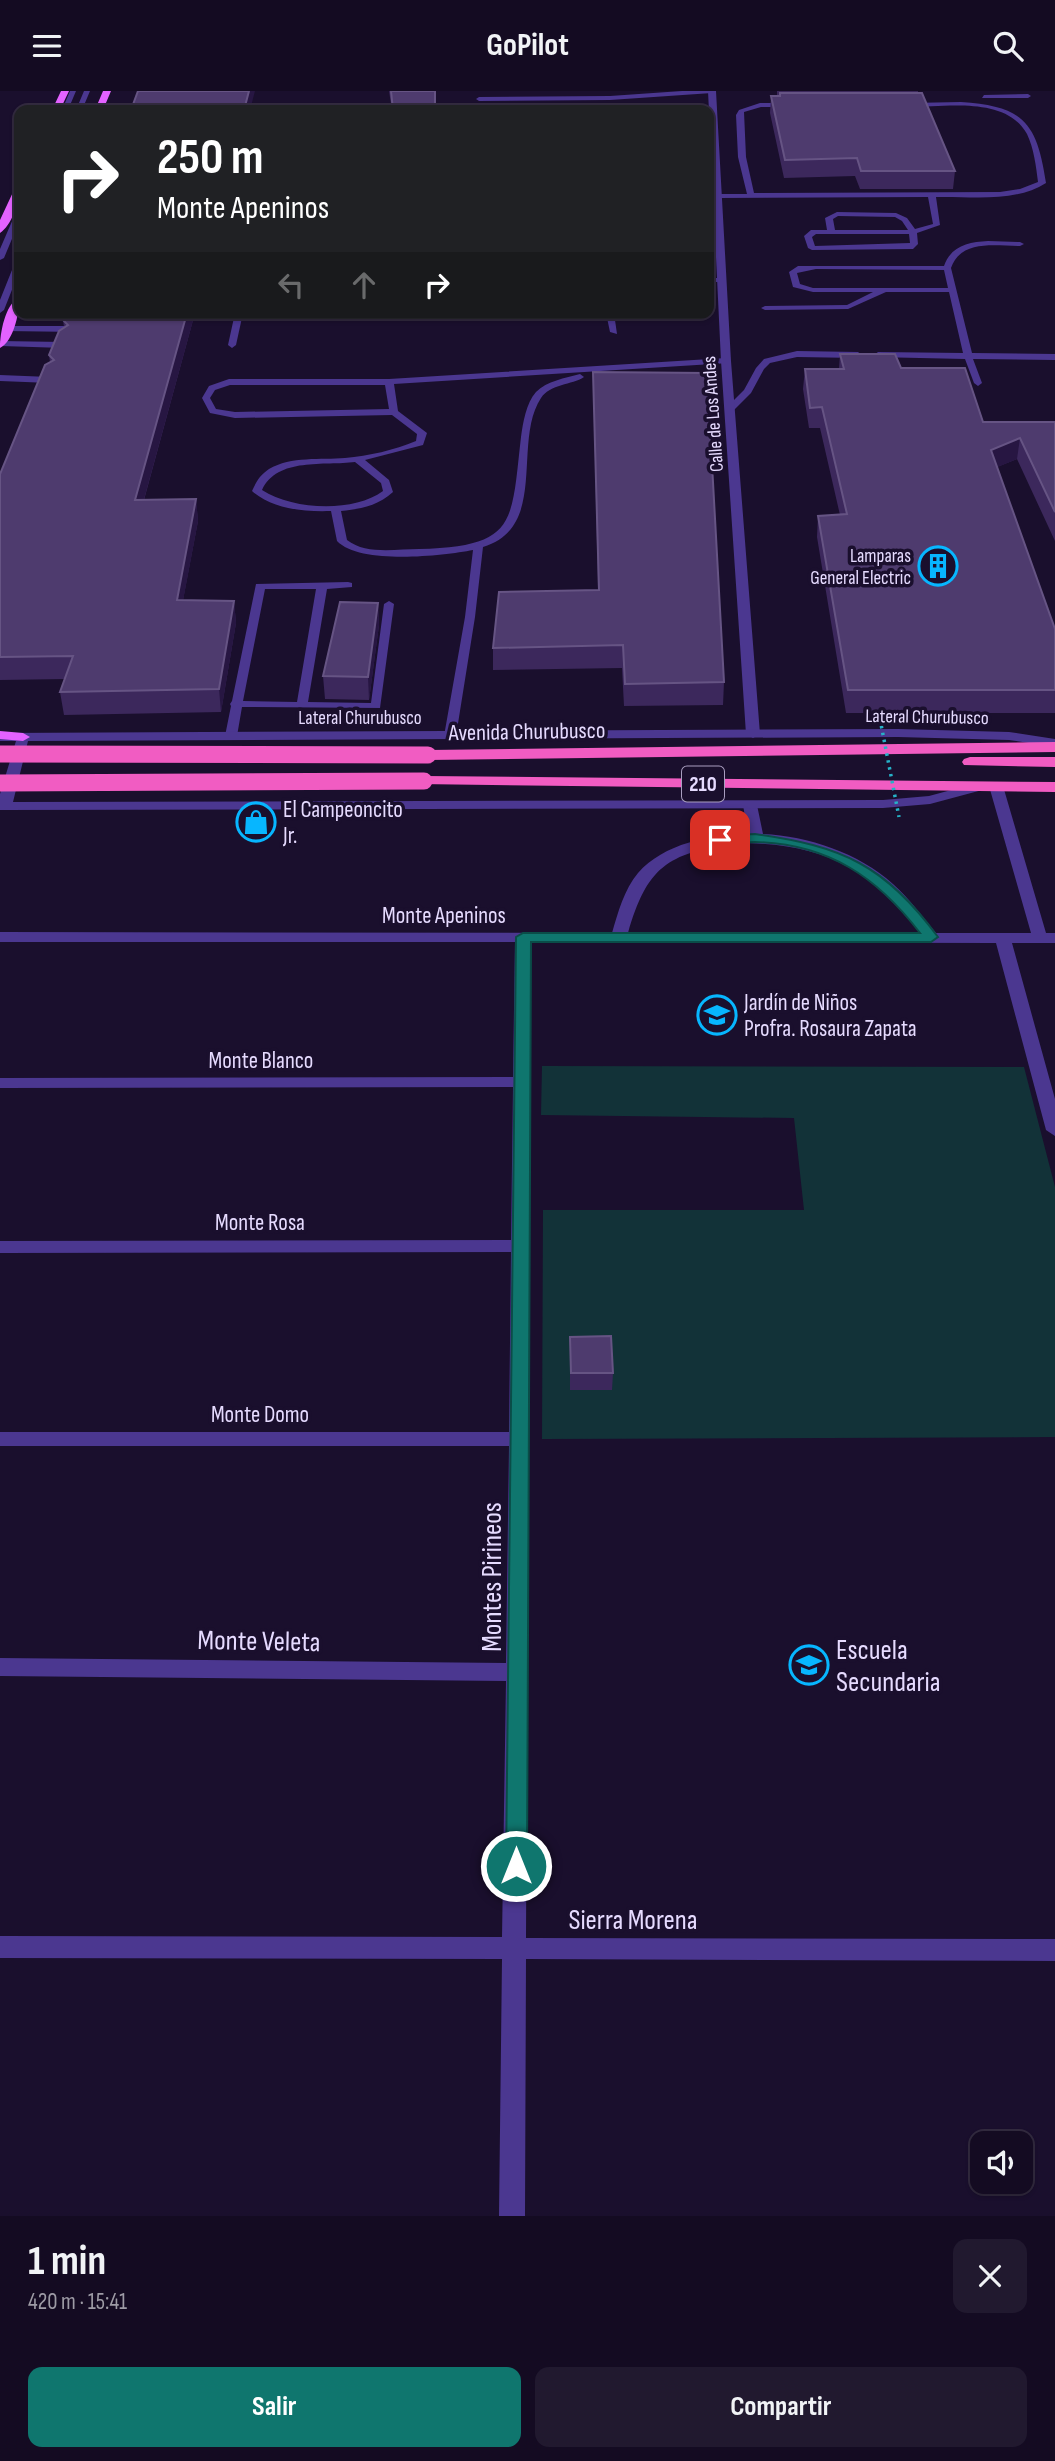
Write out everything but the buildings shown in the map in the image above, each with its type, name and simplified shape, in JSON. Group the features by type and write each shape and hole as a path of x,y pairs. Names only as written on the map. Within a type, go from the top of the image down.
{"highway":[{"name":"Avenida Churubusco","path":"0,754 428,755 1055,745"},
{"path":"795,751 845,761 1055,762"},
{"name":"210","path":"0,783 424,781 1055,787"}],"main road":[{"path":"0,230 14,201"},
{"path":"1,344 14,312"}],"street":[{"name":"Calle de Los Andes","path":"714,158 719,196 715,280 726,361 753,734"},
{"name":"Lateral Churubusco","path":"0,736 753,734 982,736 1055,745"},
{"path":"23,737 2,806 909,803 989,786 1047,938"},
{"path":"750,805 755,838"},
{"path":"619,937 629,900 649,870 694,846 720,840 755,838 804,845 852,863 880,880 931,937"},
{"name":"Monte Apeninos","path":"0,937 1047,938"},
{"name":"Montes Pirineos","path":"512,2216 523,937"},
{"path":"1003,938 1049,1084 1055,1130"},
{"name":"Monte Blanco","path":"0,1083 522,1082"},
{"name":"Monte Rosa","path":"0,1247 521,1246"},
{"name":"Monte Domo","path":"0,1439 520,1439"},
{"name":"Monte Veleta","path":"0,1667 518,1672"},
{"name":"Sierra Morena","path":"0,1948 1055,1950"}],"lane":[{"path":"479,99 610,99 712,91"},
{"path":"918,95 1028,96"},
{"path":"751,196 742,157 741,111 751,107 796,105"},
{"path":"719,196 1000,194 1038,185 1043,180 1038,154 1026,122 1006,108 990,105 907,105"},
{"path":"861,196 866,213"},
{"path":"831,231 829,218 833,216 866,213 902,217 913,232 914,244 904,248 812,248 808,236 810,233 831,231 913,232 936,225 932,196"},
{"path":"0,258 14,226"},
{"path":"978,383 968,356 947,268 952,254 968,246 1020,244"},
{"path":"947,268 816,267 801,268 793,272 796,285 814,289 953,290"},
{"path":"0,310 14,274"},
{"path":"765,308 848,307 886,289"},
{"path":"232,345 238,319"},
{"path":"611,319 614,332"},
{"path":"7,329 71,325 83,329"},
{"path":"1,344 64,345"},
{"path":"730,409 748,391 760,368 767,361 786,355 1055,357"},
{"path":"357,459 387,482 388,492 377,501 335,507 281,504 263,497 257,491 259,481 265,475 298,464 357,459 416,445 423,440 422,433 394,412 234,415 213,411 206,398 212,388 229,382 389,382 726,361"},
{"path":"335,507 342,541 355,549 421,552 460,549 494,540 512,522 531,415 537,397 547,389 598,370"},
{"path":"0,378 50,380"},
{"path":"389,382 394,412"},
{"path":"450,736 457,684 474,604 478,545"},
{"path":"231,736 235,704 260,586 348,585"},
{"path":"302,705 322,586"},
{"path":"235,704 376,706 389,604"}],"path":[{"path":"880,719 899,817"}],"green space":[{"path":"542,1066 1024,1067 1055,1187 1055,1437 542,1439 543,1210 804,1210 794,1118 541,1115"}],"place":[{"name":"Lamparas General Electric","path":"938,566"},
{"name":"El Campeoncito Jr.","path":"256,822"},
{"name":"Jardín de Niños Profra. Rosaura Zapata","path":"717,1015"},
{"name":"Escuela Secundaria","path":"809,1665"}],"route":[{"path":"516,1866 523,937 931,937 880,880 852,863 804,845 755,838 720,840"}]}
